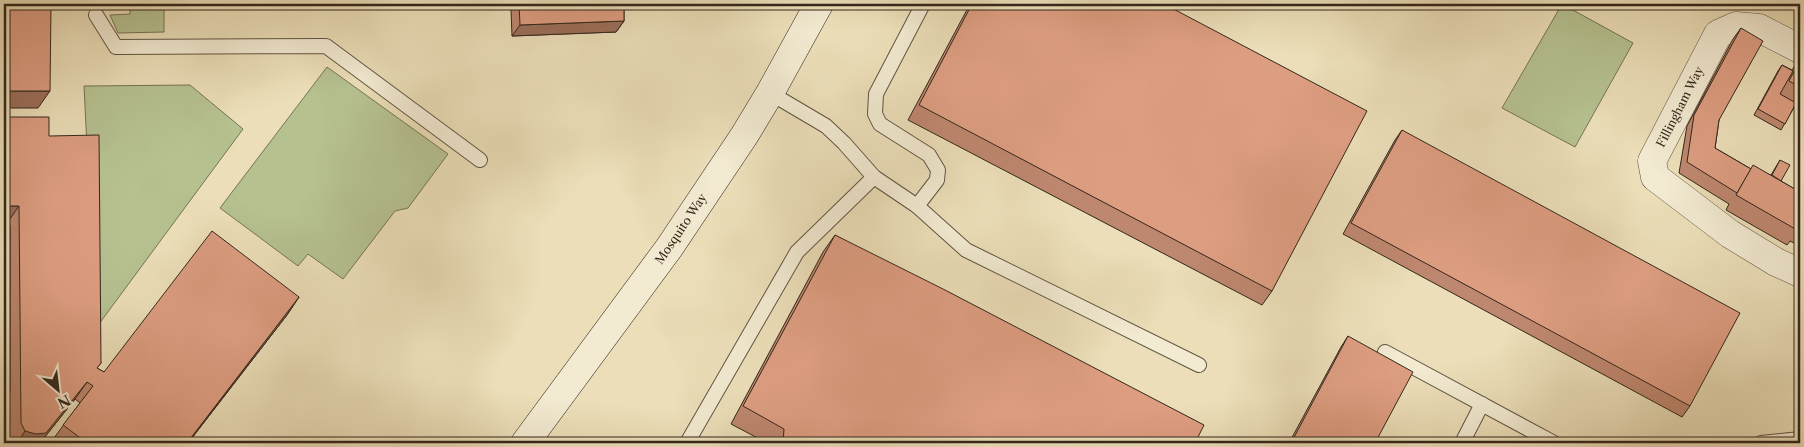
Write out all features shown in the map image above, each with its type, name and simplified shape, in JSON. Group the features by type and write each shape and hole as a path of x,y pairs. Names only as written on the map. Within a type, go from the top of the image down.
{"street":[{"name":"Mosquito Way","path":"534,440 669,248 770,93 819,4"},
{"name":"Fillingham Way","path":"1800,49 1759,28 1736,26 1718,34 1652,161 1656,177 1730,234 1776,262 1800,273"}],"lane":[{"path":"917,206 938,180 938,170 929,155 880,124 874,114 876,94 923,4"},
{"path":"96,15 116,48 326,46 480,160"},
{"path":"770,93 826,126 844,142 874,177 917,206 966,250 1199,365"},
{"path":"687,443 797,252 874,177"},
{"path":"1385,352 1554,443"},
{"path":"1462,443 1482,404"},
{"path":"1761,443 1800,439"}],"green space":[{"path":"130,4 164,4 164,32 118,33 110,15 130,14"},
{"path":"1562,4 1633,43 1575,147 1502,108"},
{"path":"327,67 448,154 408,208 395,211 343,279 308,254 298,266 220,208"},
{"path":"190,85 243,129 96,328 84,86"}],"building":[{"path":"4,4 51,4 50,91 4,91"},
{"path":"519,4 624,4 624,21 520,25"},
{"path":"972,4 1164,4 1367,111 1272,291 919,105"},
{"path":"1741,28 1763,41 1719,120 1715,148 1751,169 1737,193 1687,162 1694,115"},
{"path":"1800,60 1800,87 1789,81"},
{"path":"1782,65 1793,71 1780,94 1796,103 1785,124 1758,109"},
{"path":"4,117 49,117 49,136 99,135 101,363 97,368 104,372 212,231 299,297 187,443 87,443 63,425 93,386 87,382 46,433 36,434 25,431 21,423 19,206 4,206"},
{"path":"1402,130 1740,313 1690,406 1351,223"},
{"path":"1780,160 1790,165 1781,181 1772,175"},
{"path":"1753,165 1800,192 1800,225 1797,230 1736,195"},
{"path":"1800,225 1800,238 1794,235"},
{"path":"4,226 10,226 10,390 4,390"},
{"path":"835,235 1204,425 1195,443 783,443 784,429 743,406"},
{"path":"1348,336 1413,372 1375,443 1291,443"}]}
